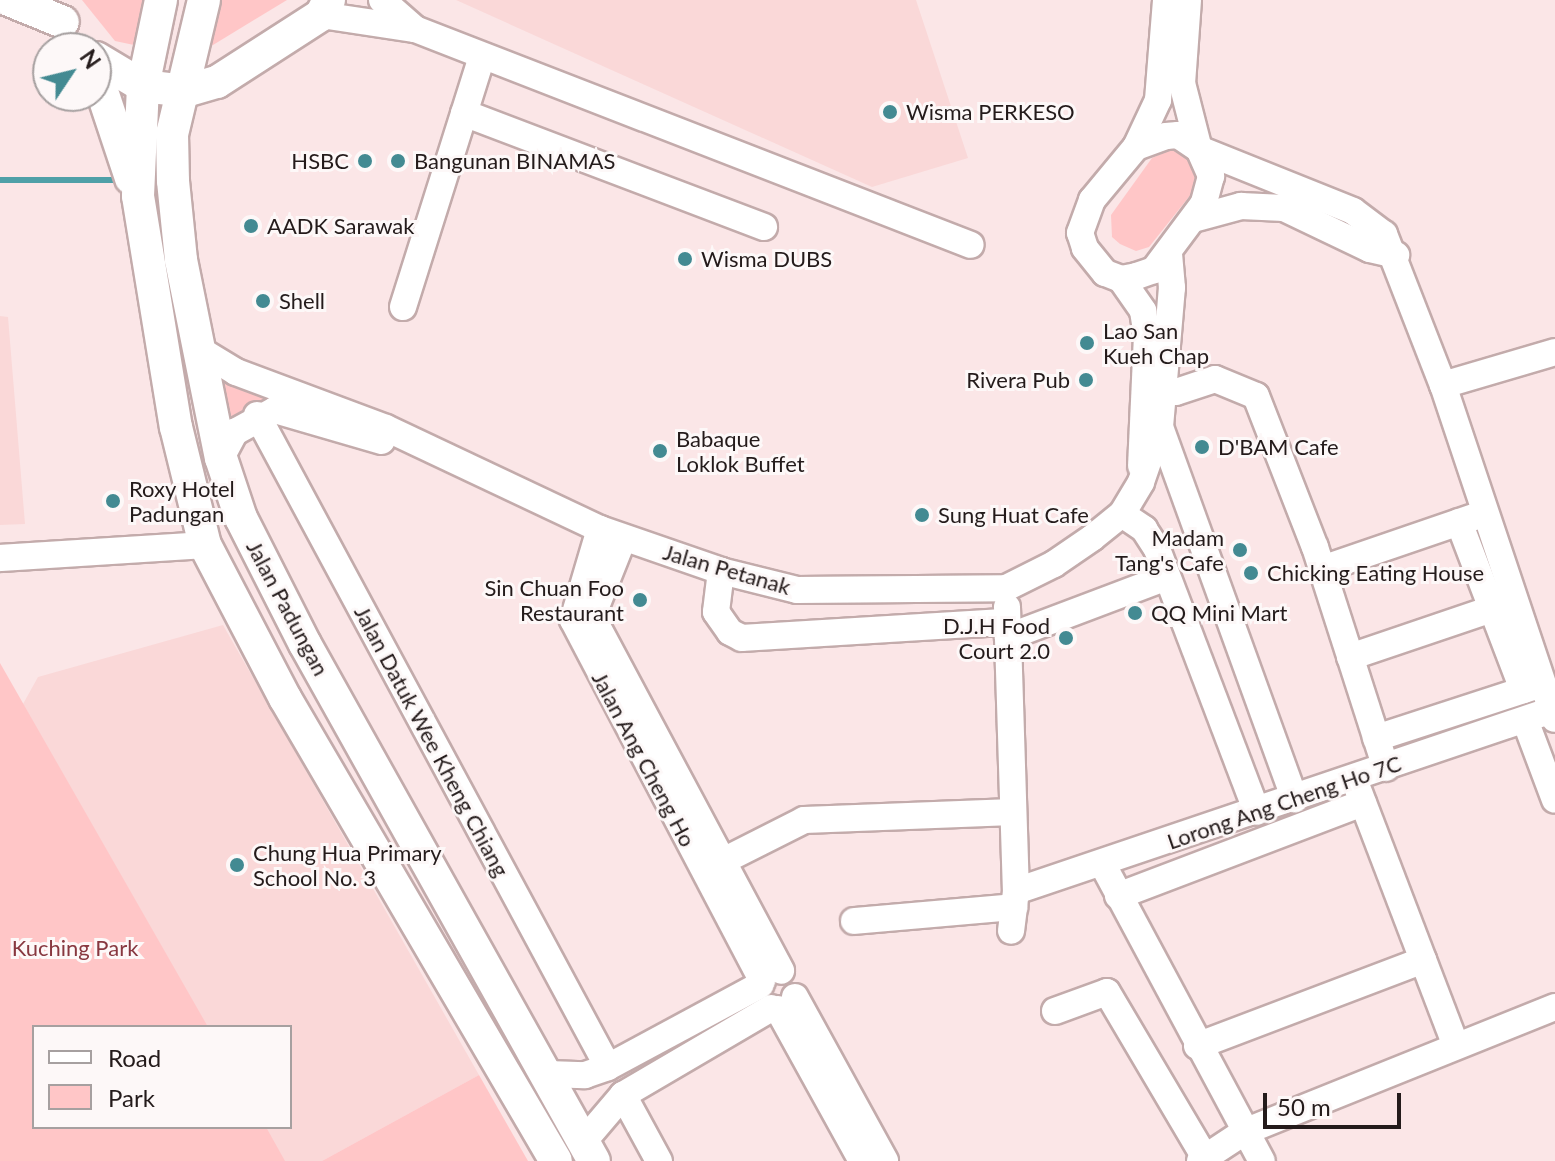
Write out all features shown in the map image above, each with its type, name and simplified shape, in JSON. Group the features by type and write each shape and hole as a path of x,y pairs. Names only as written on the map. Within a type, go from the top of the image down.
{"main road":[{"path":"9,0 58,11 73,32"},
{"name":"Jalan Padungan","path":"161,0 143,86 138,196 176,427 205,545 285,698 556,1161"},
{"name":"Jalan Padungan","path":"204,0 185,91 172,134 173,181 181,260 221,458 241,518 305,644 589,1151"},
{"path":"112,68 143,86 185,91 217,82 325,7"},
{"path":"109,112 138,196"}],"street":[{"path":"382,0 415,29"},
{"path":"1141,482 1139,427 1147,335 1143,311 1121,279 1092,260 1080,233 1092,200 1136,147 1158,100 1166,0"},
{"path":"1121,279 1154,270 1197,218 1210,188 1182,83 1188,0"},
{"path":"325,7 415,29 971,245"},
{"path":"403,307 482,57"},
{"path":"464,113 764,227"},
{"path":"1136,147 1149,139 1178,135 1199,149 1353,211 1384,234 1396,255 1443,385 1485,513 1533,687"},
{"path":"1197,218 1241,206 1284,208 1370,249 1396,255"},
{"name":"Jalan Petanak","path":"200,350 236,372 323,401 436,456 612,534 721,571 797,590 1006,588 1054,564 1122,514 1141,482 1160,427 1172,288 1169,252"},
{"path":"1443,385 1555,352"},
{"path":"1163,390 1176,392 1215,379 1256,396 1322,569 1386,768"},
{"name":"Jalan Petanak","path":"257,415 293,411 436,456"},
{"path":"221,458 235,432 257,415"},
{"name":"Jalan Datuk Wee Kheng Chiang","path":"257,415 608,1067"},
{"path":"1160,427 1295,799"},
{"path":"1322,569 1485,513"},
{"path":"1122,514 1144,529 1167,577 1257,812"},
{"path":"1459,522 1492,609 1533,687 1553,715"},
{"name":"Jalan Ang Cheng Ho","path":"612,534 595,609 596,624 721,862 775,992 885,1161"},
{"name":"Jalan Ang Cheng Ho","path":"612,534 573,620 775,992 862,1161"},
{"path":"0,558 205,545"},
{"path":"721,571 715,598 722,623 742,638 1007,630 1167,577"},
{"path":"1006,588 1014,910"},
{"path":"1350,657 1492,609"},
{"path":"1376,738 1533,687"},
{"name":"Lorong Ang Cheng Ho 7C","path":"854,921 1014,910 1102,863 1295,799 1358,791 1386,768 1525,720 1553,715"},
{"path":"1525,720 1555,800"},
{"path":"1118,896 1358,791 1455,1044"},
{"path":"721,862 804,820 1013,812"},
{"path":"1102,863 1197,1046 1262,1161"},
{"path":"1197,1046 1423,960"},
{"path":"547,1074 585,1075 608,1067 775,992"},
{"path":"589,1151 623,1095 775,992"},
{"path":"1055,1011 1107,992 1203,1159 1244,1132 1455,1044 1555,1007"},
{"path":"623,1095 659,1161"}],"shaded area":[{"path":"456,0 916,0 968,158 872,187"},
{"path":"0,316 8,317 25,524 0,525"},
{"name":"Chung Hua Primary School No. 3","path":"223,625 479,1075 322,1161 282,1161 264,1129 292,1129 292,1025 205,1025 23,704 38,677"}],"green space":[{"path":"82,0 144,0 134,45 115,41 112,32 108,32"},
{"path":"208,0 287,0 195,56"},
{"path":"1176,147 1192,153 1200,183 1149,247 1136,251 1120,244 1112,237 1111,215 1152,158"},
{"path":"214,369 280,391 226,420"},
{"name":"Kuching Park","path":"0,663 207,1025 32,1025 32,1129 267,1129 285,1161 0,1161"},
{"path":"479,1075 528,1161 322,1161"}],"waterway":[{"path":"0,180 115,180"}],"place":[{"name":"Wisma PERKESO","path":"890,112"},
{"name":"HSBC","path":"365,161"},
{"name":"Bangunan BINAMAS","path":"398,161"},
{"name":"AADK Sarawak","path":"251,226"},
{"name":"Wisma DUBS","path":"685,259"},
{"name":"Shell","path":"263,301"},
{"name":"Lao San Kueh Chap","path":"1087,343"},
{"name":"Rivera Pub","path":"1086,380"},
{"name":"D'BAM Cafe","path":"1202,447"},
{"name":"Babaque Loklok Buffet","path":"660,451"},
{"name":"Roxy Hotel Padungan","path":"113,501"},
{"name":"Sung Huat Cafe","path":"922,515"},
{"name":"Madam Tang's Cafe","path":"1240,550"},
{"name":"Chicking Eating House","path":"1251,573"},
{"name":"Sin Chuan Foo Restaurant","path":"640,600"},
{"name":"QQ Mini Mart","path":"1135,613"},
{"name":"D.J.H Food Court 2.0","path":"1066,638"},
{"name":"Chung Hua Primary School No. 3","path":"237,865"}]}
